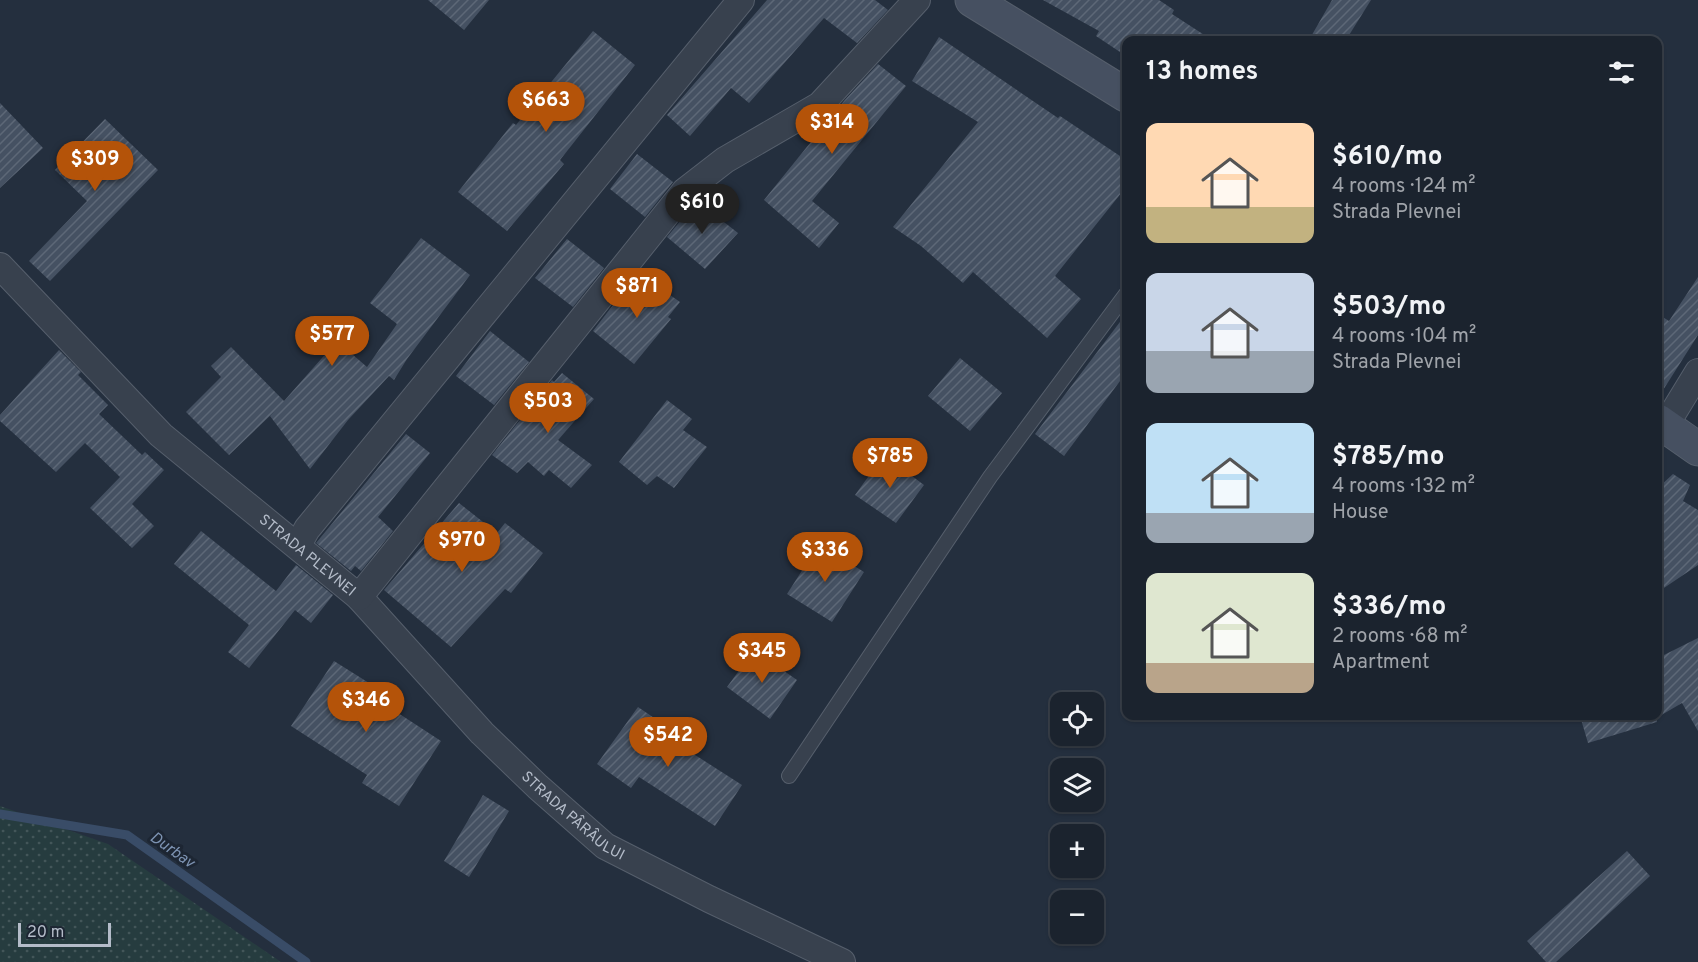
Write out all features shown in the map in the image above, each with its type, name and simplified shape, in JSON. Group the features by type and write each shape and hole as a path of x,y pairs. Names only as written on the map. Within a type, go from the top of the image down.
{"main road":[{"path":"972,0 1122,93"},
{"path":"1662,424 1698,449"}],"street":[{"path":"298,545 307,529 741,0"},
{"name":"STRADA PLEVNEI","path":"0,266 161,435 359,597 685,191 725,160 820,105 917,0"},
{"path":"1662,422 1698,372"},
{"name":"STRADA PÂRÂULUI","path":"359,597 483,733 538,787 605,846 709,899 842,962"}],"lane":[{"path":"789,776 990,477 1122,299"}],"green space":[{"path":"0,806 108,844 281,962 0,962"}],"building":[{"path":"428,0 489,0 464,30"},
{"path":"767,0 875,0 888,10 857,43 824,18 749,103 731,88 690,136 667,115"},
{"path":"1043,0 1159,0 1174,10 1172,14 1206,36 1122,36 1122,53 1096,36 1099,31"},
{"path":"1332,0 1371,0 1348,36 1311,36"},
{"path":"593,31 635,65 560,160 564,164 507,231 458,192 513,123 516,125"},
{"path":"939,37 1058,118 1060,116 1122,157 1122,192 1055,276 1081,299 1047,338 973,272 963,283 921,246 893,227 978,122 912,81"},
{"path":"878,64 906,86 812,201 839,223 819,248 764,200 844,101"},
{"path":"0,103 43,148 0,188"},
{"path":"105,119 158,170 50,281 29,261 87,201 55,170"},
{"path":"637,154 673,182 645,217 610,189"},
{"path":"697,201 738,233 705,269 667,237"},
{"path":"421,238 470,275 394,380 389,376 348,420 310,469 270,416 275,411 229,455 186,412 221,377 211,366 231,347 284,401 337,341 367,367 397,324 370,303"},
{"path":"567,239 604,268 573,307 535,278"},
{"path":"640,274 680,302 668,317 671,319 634,364 593,331 627,287 631,289"},
{"path":"1698,277 1698,335 1662,392 1662,317 1669,321"},
{"path":"1122,319 1122,378 1064,456 1035,434"},
{"path":"490,331 529,362 494,405 456,376"},
{"path":"59,350 81,372 78,375 108,405 99,414 142,455 145,452 164,470 132,504 154,526 132,548 90,508 120,477 85,443 56,472 0,421 0,415"},
{"path":"960,358 1002,393 970,431 928,396"},
{"path":"562,373 594,399 558,440 592,465 571,488 549,470 544,476 528,462 517,473 492,455 552,380 554,382"},
{"path":"667,400 692,419 683,430 707,447 674,488 657,476 647,485 619,462"},
{"path":"406,434 430,453 378,517 393,531 361,571 355,566 351,571 316,543"},
{"path":"884,455 924,485 896,523 855,495"},
{"path":"1673,474 1690,485 1683,501 1698,510 1698,565 1662,589 1662,484"},
{"path":"459,503 497,533 505,523 543,553 511,593 505,589 451,647 384,590"},
{"path":"201,531 276,591 296,565 333,595 311,623 295,610 249,668 228,652 249,625 174,564"},
{"path":"819,544 864,572 832,622 787,594"},
{"path":"1698,638 1698,731 1682,703 1662,715 1662,656"},
{"path":"754,650 797,680 770,719 727,687"},
{"path":"334,661 377,688 372,696 441,741 399,806 362,783 367,775 291,726"},
{"path":"638,707 672,730 667,737 742,785 715,826 639,777 631,788 597,764"},
{"path":"1581,720 1657,720 1657,722 1588,743"},
{"path":"483,795 509,811 469,877 444,861"},
{"path":"1627,851 1650,876 1556,962 1546,962 1527,941"}],"waterway":[{"name":"Durbav","path":"0,814 127,835 306,962"}]}
